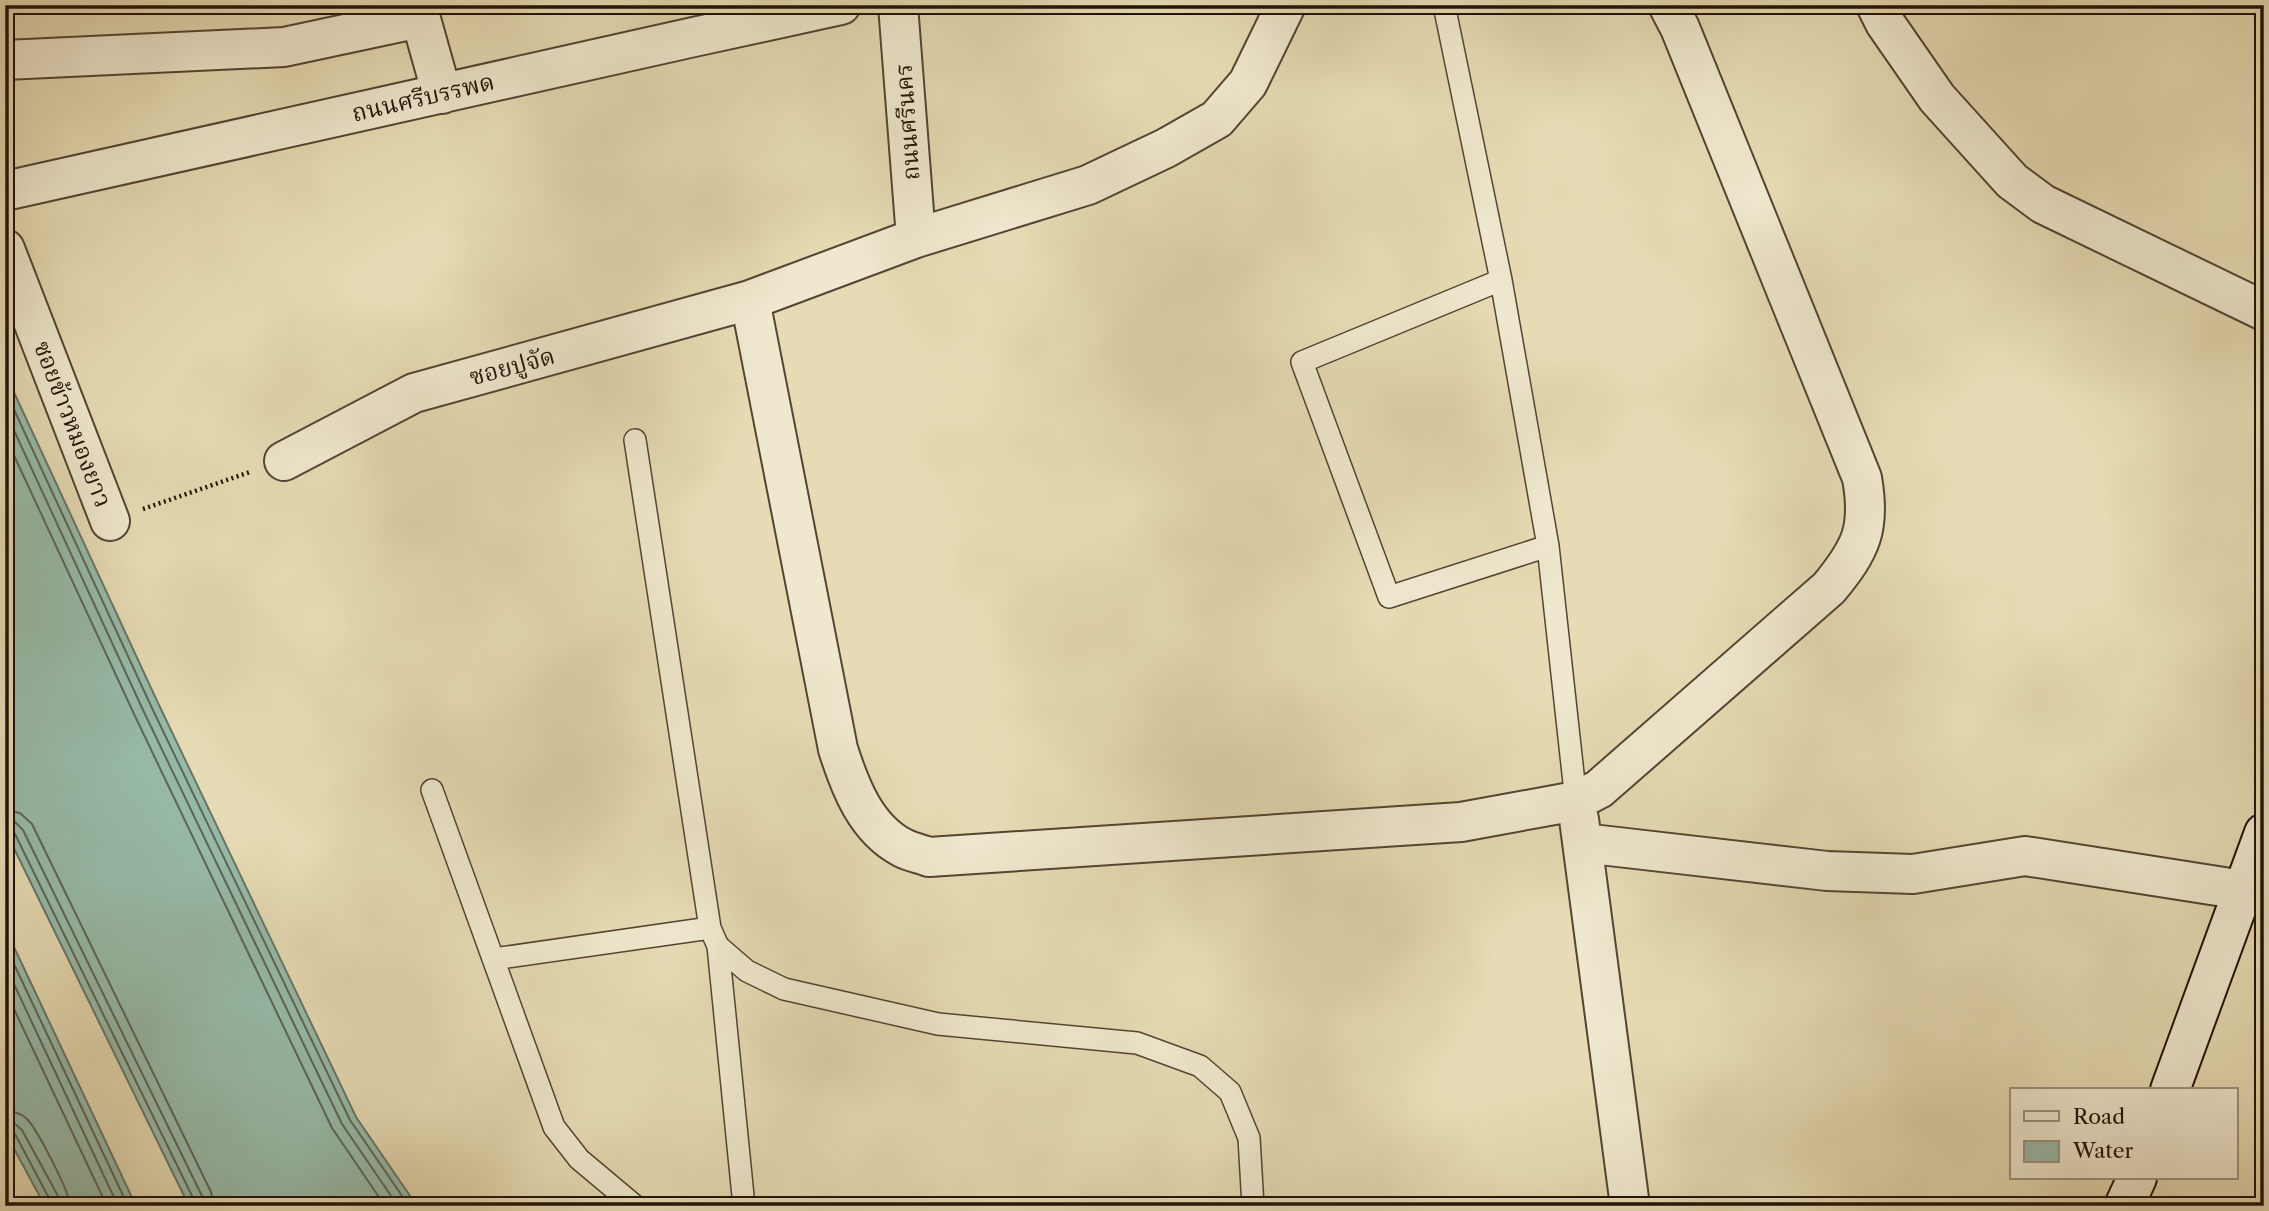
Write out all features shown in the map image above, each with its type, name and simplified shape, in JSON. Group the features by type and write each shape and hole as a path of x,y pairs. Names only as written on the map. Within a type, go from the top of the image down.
{"street":[{"name":"ถนนศรีบรรพด","path":"5,191 841,5"},
{"name":"ถนนศรีนคร","path":"898,5 916,238"},
{"name":"ซอยปูจัด","path":"284,461 414,393 750,300 916,238 1088,185 1166,148 1217,119 1248,83 1286,5"},
{"path":"750,300 838,750 848,780 862,807 880,831 903,848 929,857 1448,823 1576,801 1599,789 1829,589 1850,563 1862,536 1867,505 1862,478 1680,28 1668,5"},
{"path":"1876,5 1885,23 1937,98 2012,181 2043,204 2264,311"},
{"path":"5,60 284,47 419,12 442,94"},
{"name":"ซอยข้าวหมองยาว","path":"5,249 110,521"},
{"path":"1576,801 1630,1206"},
{"path":"2171,1088 2264,833"},
{"path":"1583,843 1827,870 1913,874 2025,856 2243,890"},
{"path":"2124,1206 2136,1180"}],"lane":[{"path":"1444,5 1501,280 1548,546 1576,801"},
{"path":"1501,280 1302,362 1389,597 1548,546"},
{"path":"635,440 714,937 744,1206"},
{"path":"432,790 554,1127 579,1159 635,1206"},
{"path":"494,959 714,937"},
{"path":"714,937 747,971 784,989 938,1024 1137,1043 1200,1066 1230,1092 1248,1138 1253,1206"}],"path":[{"path":"110,521 284,461"}],"water":[{"path":"5,373 158,703 356,1117 417,1206 189,1206 5,830"},
{"path":"5,928 136,1206 45,1206 5,1132"}]}
